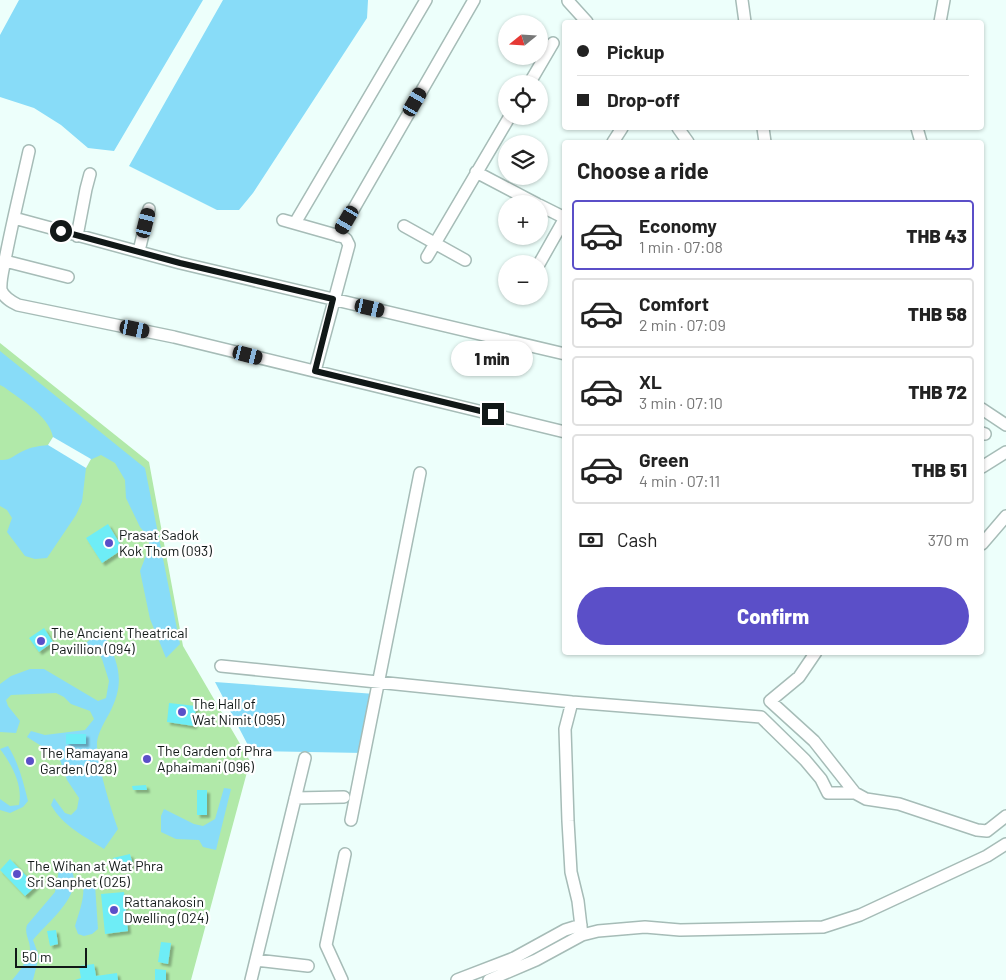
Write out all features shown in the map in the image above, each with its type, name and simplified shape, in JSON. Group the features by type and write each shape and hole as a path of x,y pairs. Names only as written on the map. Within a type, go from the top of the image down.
{"street":[{"path":"295,223 426,0"},
{"path":"338,236 474,0"},
{"path":"742,0 745,20"},
{"path":"940,20 944,0"},
{"path":"568,1 585,20"},
{"path":"534,75 553,43"},
{"path":"427,257 505,125"},
{"path":"29,151 8,224 5,261 1,280 2,291 6,298 18,305 174,337 562,431"},
{"path":"476,172 521,195"},
{"path":"77,236 90,174"},
{"path":"139,251 149,209"},
{"path":"548,209 562,216"},
{"path":"283,220 346,239 349,245 315,371"},
{"path":"544,255 562,223"},
{"path":"8,224 77,236 180,263 562,353"},
{"path":"404,226 465,260"},
{"path":"5,261 68,277"},
{"path":"984,410 1006,425"},
{"path":"984,466 1006,452"},
{"path":"352,820 420,473"},
{"path":"984,542 1006,516"},
{"path":"814,655 799,678 770,701 814,741 855,792 866,799 899,804 977,830 987,831 1006,816"},
{"path":"221,666 572,702 761,717 805,760 828,793 855,792"},
{"path":"572,702 565,729 566,784 571,872 578,901 581,930"},
{"path":"251,980 305,758"},
{"path":"295,798 344,797"},
{"path":"457,980 514,958 565,930 645,927 680,930 823,927 860,915 987,856 1006,844"},
{"path":"342,980 326,945 346,854"},
{"path":"489,980 536,960 581,930"},
{"path":"256,960 308,966"}],"green space":[{"path":"0,343 149,462 183,646 250,761 191,980 0,980"}],"water":[{"path":"19,0 203,0 114,151 88,148 61,125 34,108 0,97 0,35"},
{"path":"223,0 368,0 367,18 253,193 239,210 217,210 129,166"},
{"path":"0,351 145,468 180,644 166,658 150,619 140,571 149,548 149,538 140,527 126,498 125,480 115,463 101,455 90,460 86,468 82,502 76,515 47,558 35,559 25,556 7,532 12,518 7,510 0,506 0,460 9,459 38,446 48,445 53,437 46,422 40,415 0,385"},
{"path":"94,637 105,637 114,657 119,675 119,684 114,703 100,731 97,742 101,773 118,829 104,849 74,830 51,805 54,798 65,813 71,815 77,809 79,798 67,780 59,757 27,737 31,731 45,735 85,730 94,719 90,711 71,704 64,697 56,693 11,695 6,700 8,706 20,721 16,733 0,732 0,684 11,676 30,669 44,669 98,701 106,698 109,681 102,659 96,648 85,649 87,642"},
{"path":"215,682 375,694 364,753 251,751"},
{"path":"8,746 18,766 28,801 23,807 10,813 0,810 0,799 10,806 19,805 20,798 18,783 9,762 0,749"},
{"path":"224,788 231,789 216,850 203,847 199,840 176,839 161,832 161,816 164,809 194,824 203,826 215,819"},
{"path":"66,867 70,868 74,878 73,887 63,907 33,940 39,956 33,980 12,980 23,965 30,949 26,931 27,925 55,892 59,870"},
{"path":"87,881 93,881 95,885 98,929 92,934 84,936 78,934 75,926 82,900 83,884"}],"pier":[{"path":"53,437 91,459 86,468 48,445"}],"building":[{"path":"108,524 123,549 102,563 86,538"},
{"path":"44,628 53,642 39,652 29,638"},
{"path":"169,703 196,706 194,726 167,722"},
{"path":"66,734 86,734 86,744 66,744"},
{"path":"146,785 147,790 133,790 132,786"},
{"path":"197,790 207,790 207,815 197,815"},
{"path":"130,854 133,865 116,869 113,858"},
{"path":"10,859 36,886 25,896 0,870"},
{"path":"124,892 128,931 105,934 101,894"},
{"path":"56,930 58,944 50,946 47,931"},
{"path":"161,942 171,943 168,964 158,962"},
{"path":"94,964 96,976 117,973 118,980 75,980 81,978 79,966"},
{"path":"155,969 166,970 166,980 155,980"}],"place":[{"name":"Prasat Sadok Kok Thom (093)","path":"109,543"},
{"name":"The Ancient Theatrical Pavillion (094)","path":"41,641"},
{"name":"The Hall of Wat Nimit (095)","path":"182,712"},
{"name":"The Garden of Phra Aphaimani (096)","path":"147,759"},
{"name":"The Ramayana Garden (028)","path":"30,761"},
{"name":"The Wihan at Wat Phra Sri Sanphet (025)","path":"17,874"},
{"name":"Rattanakosin Dwelling (024)","path":"114,910"}],"route":[{"path":"61,231 180,263 333,299 315,371 493,414"}]}
